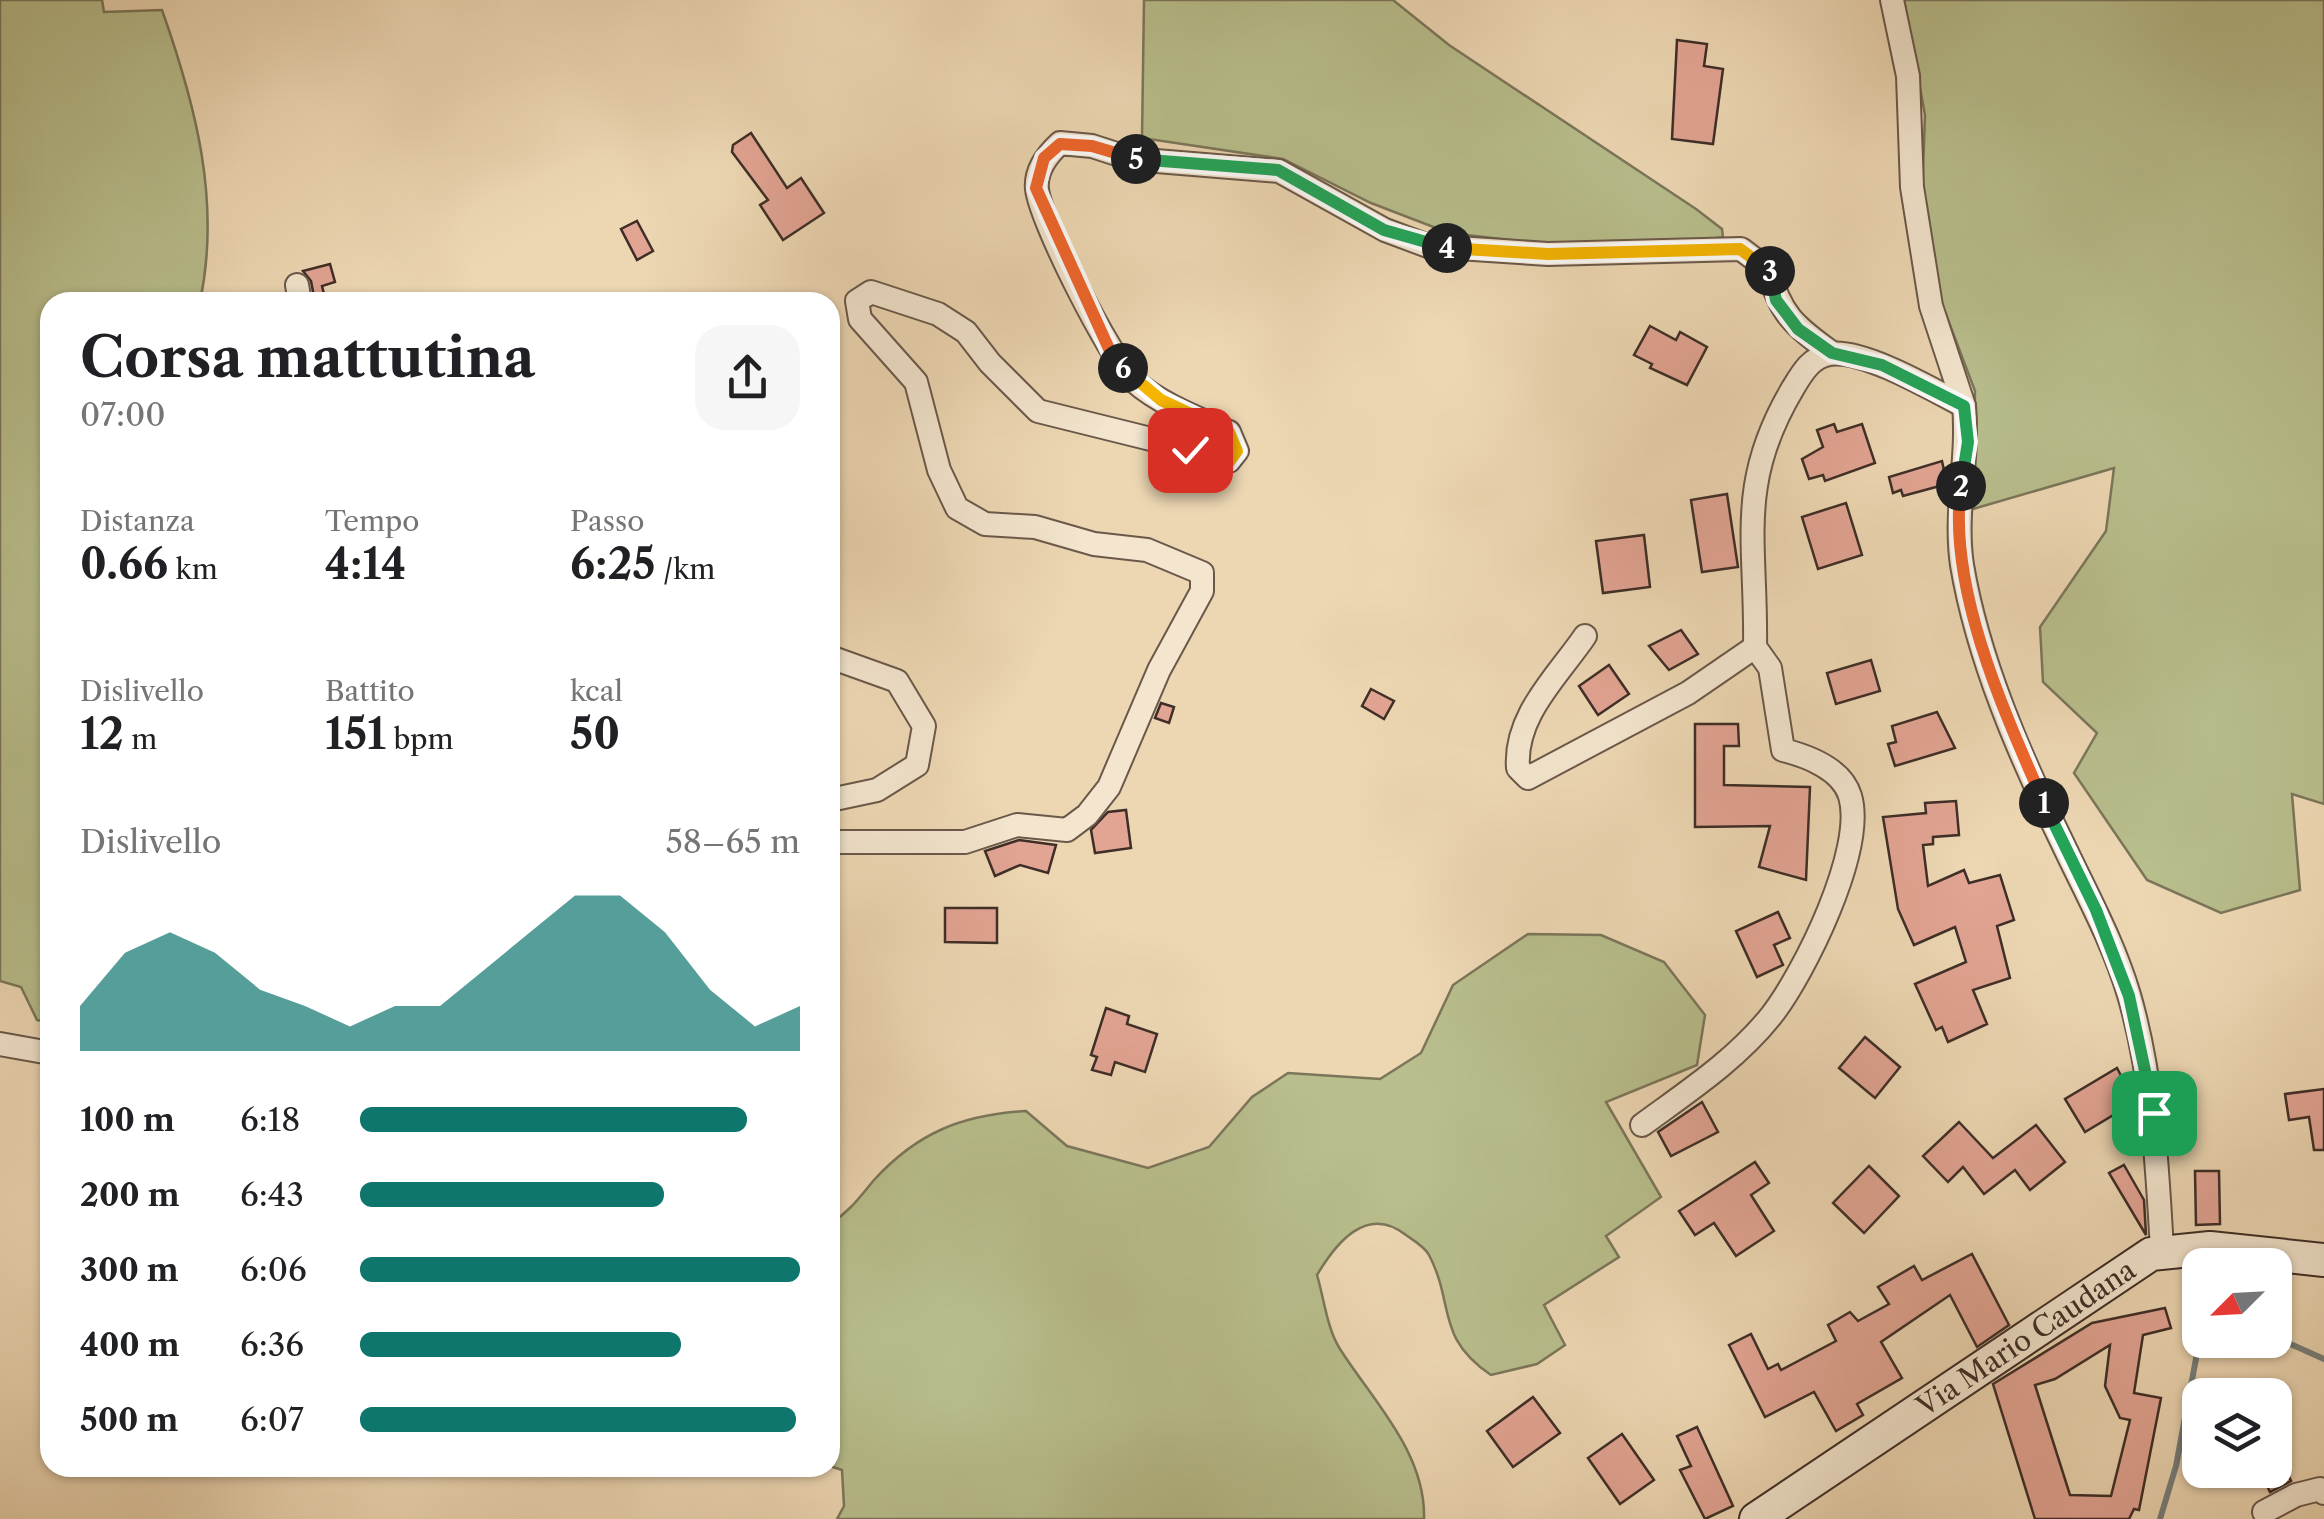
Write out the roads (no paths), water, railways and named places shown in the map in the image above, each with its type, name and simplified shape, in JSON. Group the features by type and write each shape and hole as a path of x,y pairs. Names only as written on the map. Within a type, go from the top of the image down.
{"main road":[{"name":"Via Mario Caudana","path":"1756,1519 2114,1274 2162,1250 2210,1248 2324,1260"}],"street":[{"path":"1892,0 1908,76 1912,187 1931,306 1964,406 1968,442 1960,496 1962,563 2011,729 2096,910 2129,996 2154,1113 2162,1250"},
{"path":"840,842 965,842 1017,825 1068,830 1087,815 1109,787 1159,670 1202,592 1202,573 1147,550 1094,544 1035,527 985,524 957,508 939,470 916,382 860,319 856,301 870,292 938,314 966,332 990,364 1038,411 1174,444 1209,463 1229,462 1237,451 1229,432 1161,400 1133,380 1110,351 1036,188 1044,158 1060,144 1092,146 1132,159 1278,170 1384,230 1428,246 1548,254 1740,249 1770,270 1776,300 1798,329 1832,353 1882,365 1964,406"},
{"path":"1642,1125 1701,1082 1769,1018 1803,971 1842,876 1852,833 1850,794 1832,772 1808,756 1783,750 1770,668 1754,647 1752,494 1760,454 1807,365 1832,353"},
{"path":"1586,636 1526,716 1516,749 1518,768 1528,778 1688,693 1754,647"},
{"path":"840,661 897,681 924,726 917,765 877,790 840,798"},
{"path":"0,1044 40,1050"},
{"path":"2264,1512 2296,1495 2320,1489 2324,1493"}],"waterway":[{"path":"2292,1345 2324,1359"},
{"path":"2160,1519 2176,1466 2196,1358"}]}
